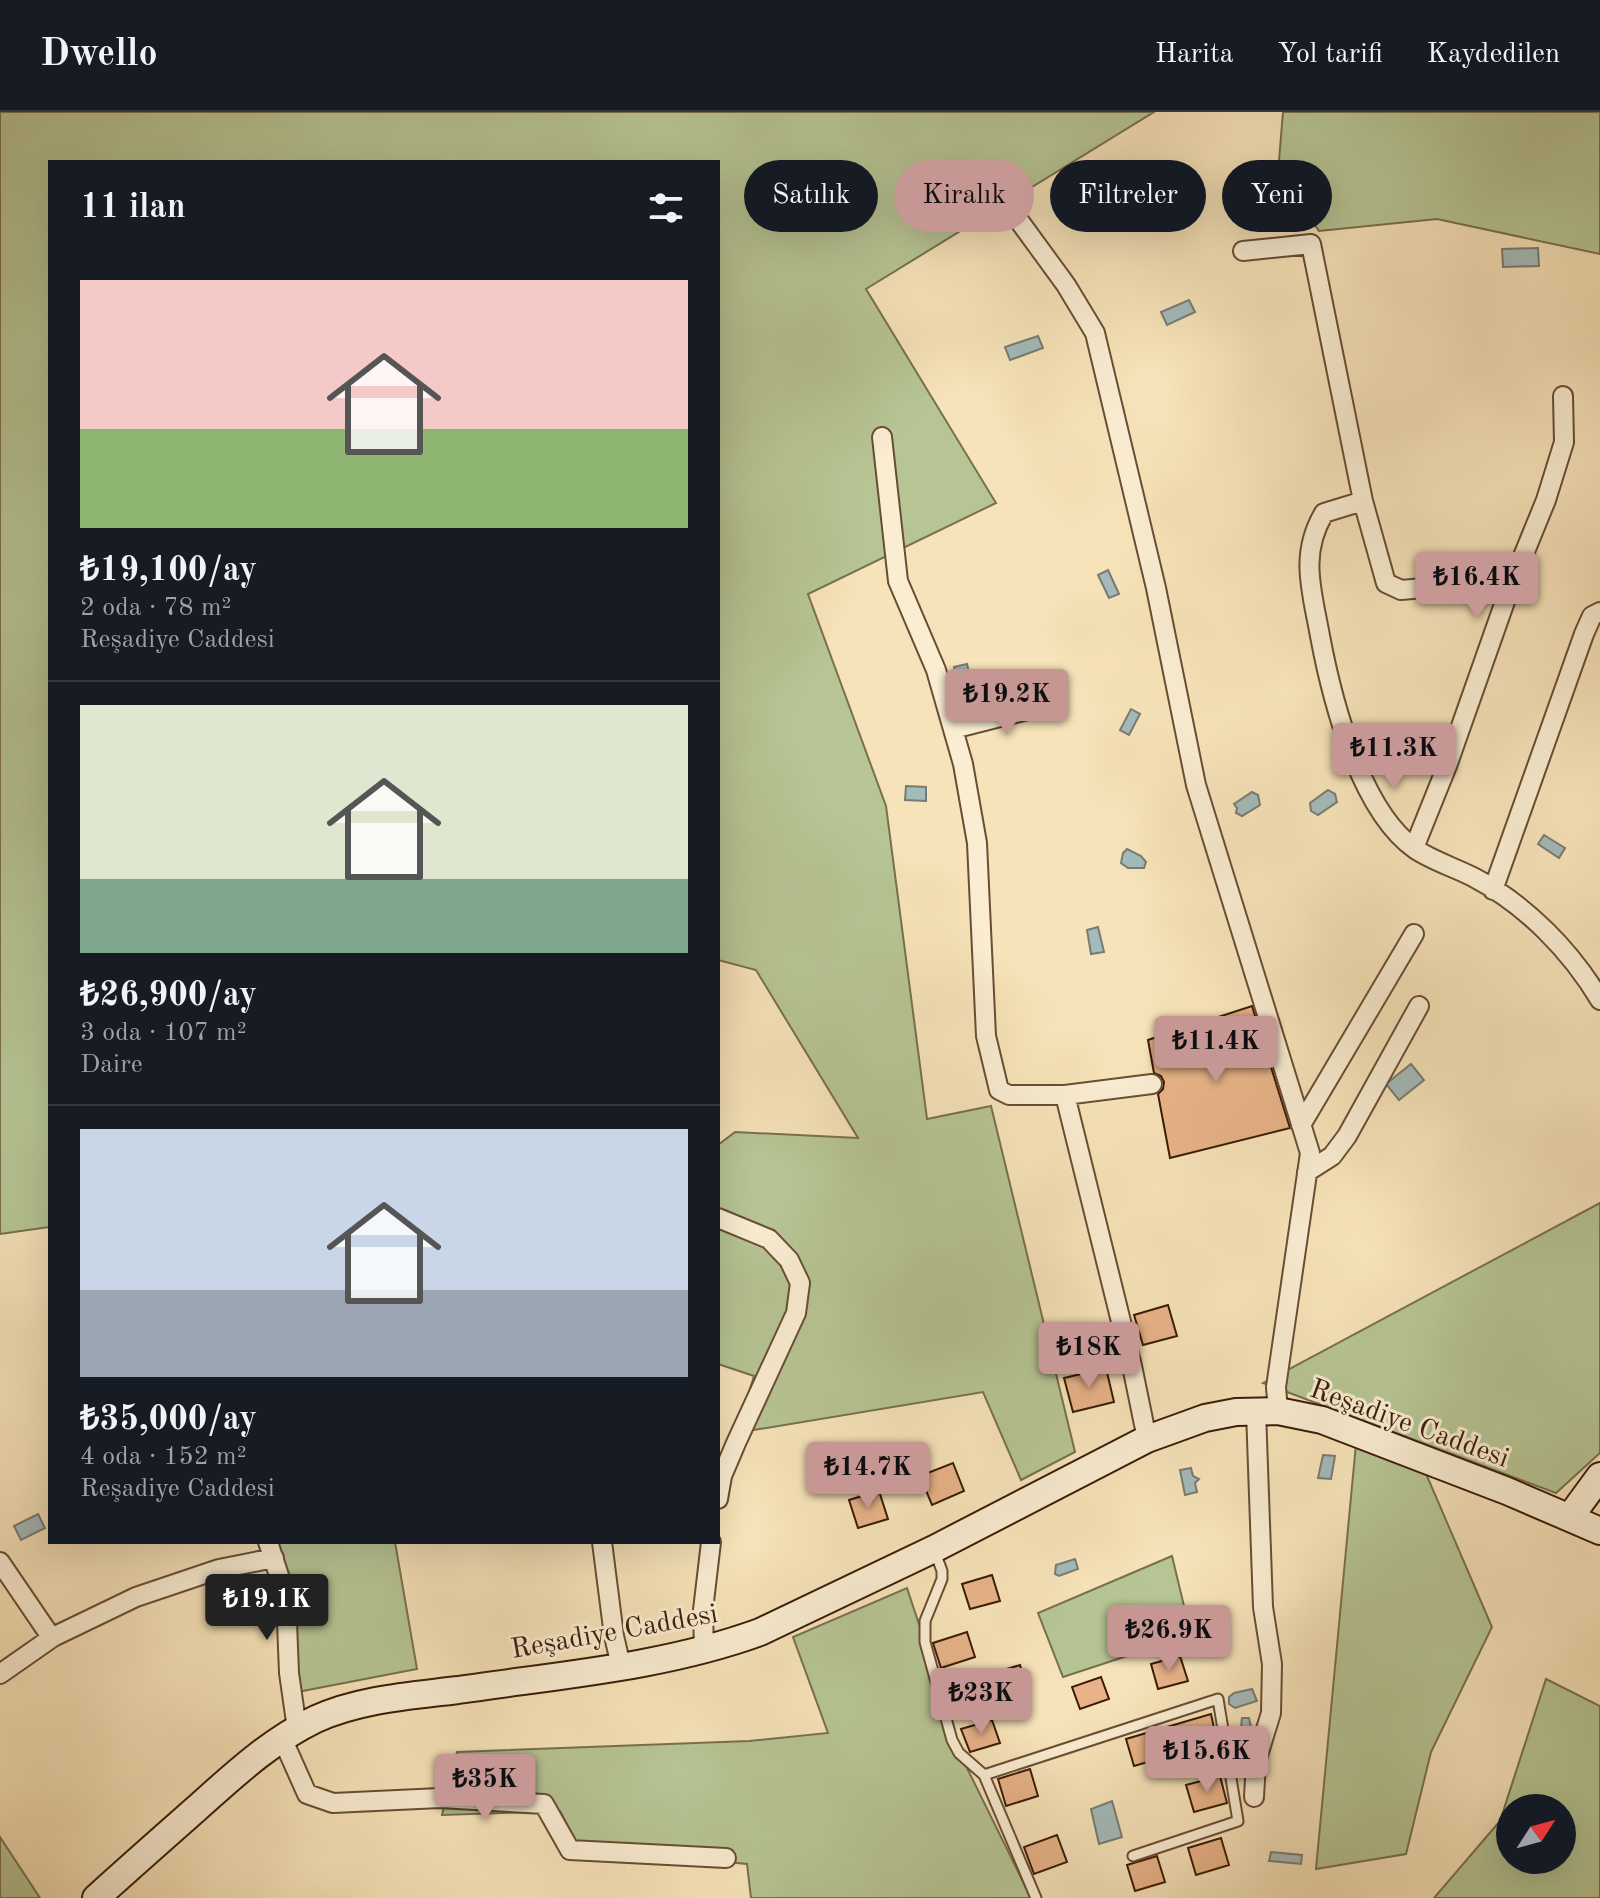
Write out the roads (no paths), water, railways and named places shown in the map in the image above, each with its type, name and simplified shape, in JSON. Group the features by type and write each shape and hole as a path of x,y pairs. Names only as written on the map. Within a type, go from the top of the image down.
{"street":[{"path":"1027,232 1066,285 1095,333 1156,588 1196,785 1310,1153 1276,1387 1267,1411 1263,1607 1272,1664 1271,1713 1256,1762 1254,1797"},
{"path":"1243,251 1311,244 1363,501 1383,576 1391,587 1401,590 1479,583 1508,593"},
{"path":"1414,848 1447,766 1508,593 1546,500 1564,442 1563,396"},
{"path":"882,437 898,581 936,670 963,764 977,843 986,1036 999,1090 1009,1095 1065,1095 1152,1084"},
{"path":"1363,501 1324,513 1314,529 1308,552 1327,671 1350,750 1375,801 1414,848 1493,890 1535,921 1582,969 1598,991"},
{"path":"1493,890 1584,634 1592,616 1600,612"},
{"path":"953,729 1051,704"},
{"path":"1301,1125 1414,934"},
{"path":"1307,1172 1332,1156 1347,1136 1419,1006"},
{"path":"1065,1095 1147,1439"},
{"path":"720,1219 769,1239 789,1260 800,1283 796,1313 727,1440 720,1488"},
{"name":"Reşadiye Caddesi","path":"96,1898 246,1764 289,1733 320,1718 369,1702 704,1651 760,1632 934,1549 1147,1439 1205,1418 1267,1411 1322,1420 1600,1531"},
{"path":"1570,1517 1600,1476"},
{"path":"602,1544 621,1666"},
{"path":"704,1651 703,1610 711,1544"},
{"path":"0,1674 53,1637 136,1597 271,1550 286,1597 289,1733 307,1794 333,1803 440,1798 544,1804 570,1850 726,1858"},
{"path":"0,1562 53,1637"}],"lane":[{"path":"934,1549 942,1579 925,1621 925,1642 952,1740 959,1753 984,1775 1036,1898"},
{"path":"984,1775 1218,1699 1238,1821 1133,1856"}],"water":[{"path":"1538,248 1539,266 1503,267 1502,249"},
{"path":"1189,300 1195,312 1167,325 1161,312"},
{"path":"1038,336 1043,348 1010,360 1005,347"},
{"path":"1108,570 1119,594 1109,598 1098,575"},
{"path":"967,664 974,692 966,698 960,696 954,667"},
{"path":"1131,709 1140,714 1129,735 1120,730"},
{"path":"906,786 926,787 926,801 905,800"},
{"path":"1328,790 1335,794 1337,802 1318,815 1311,811 1310,803"},
{"path":"1252,792 1258,795 1260,805 1242,816 1236,813 1234,804"},
{"path":"1544,835 1565,848 1559,858 1538,844"},
{"path":"1127,849 1141,856 1146,862 1144,868 1128,868 1121,863"},
{"path":"1098,927 1104,952 1091,954 1087,930"},
{"path":"1411,1064 1424,1080 1399,1100 1386,1084"},
{"path":"1323,1455 1335,1456 1331,1479 1318,1478"},
{"path":"1191,1468 1193,1476 1199,1479 1195,1483 1197,1492 1185,1495 1180,1470"},
{"path":"38,1514 45,1528 21,1540 14,1526"},
{"path":"1075,1559 1078,1569 1059,1576 1055,1574 1056,1565"},
{"path":"1252,1689 1257,1701 1235,1708 1229,1704 1229,1697 1234,1693"},
{"path":"1242,1718 1249,1718 1253,1736 1249,1740 1243,1741 1240,1737"},
{"path":"1112,1801 1122,1837 1099,1844 1091,1809"},
{"path":"1271,1852 1302,1855 1301,1864 1269,1861"}]}
